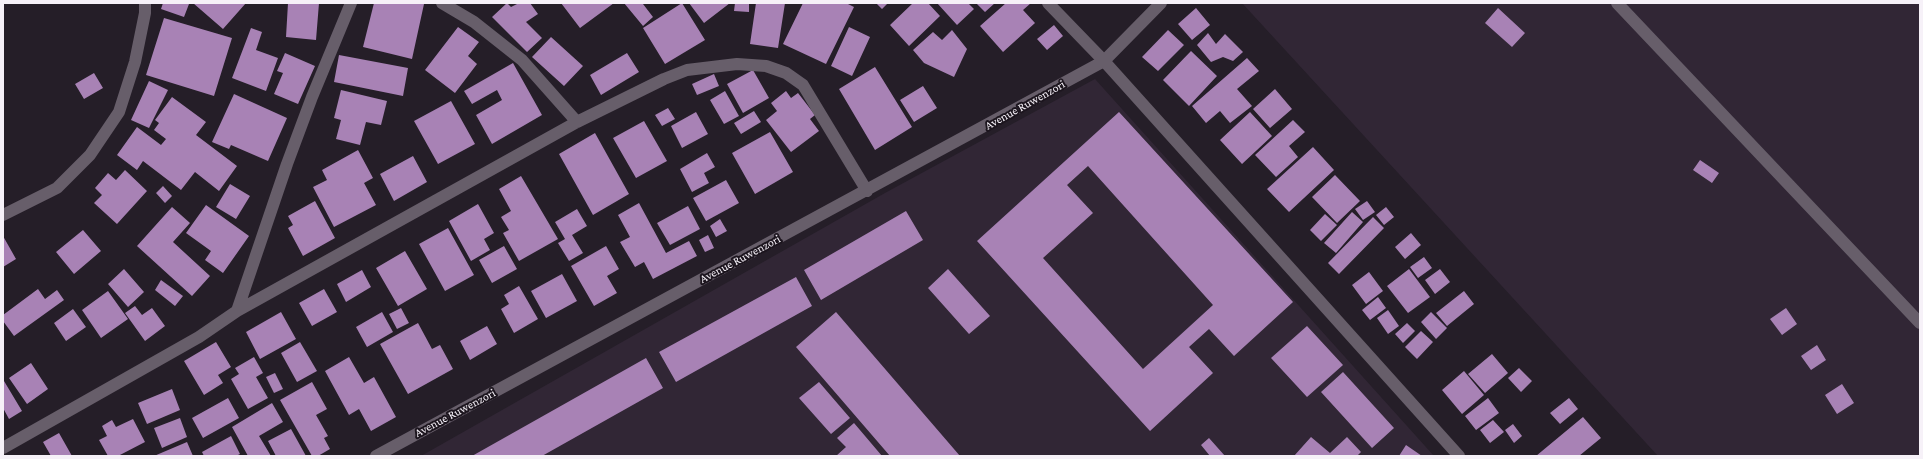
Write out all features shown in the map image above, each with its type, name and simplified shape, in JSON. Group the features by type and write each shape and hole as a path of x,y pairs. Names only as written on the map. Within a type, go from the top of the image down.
{"street":[{"path":"3,216 57,188 90,155 118,112 136,62 145,13 144,3"},
{"path":"237,311 286,164 351,3"},
{"path":"442,3 474,22 522,60 577,122"},
{"path":"1048,3 1104,62 1459,456"},
{"name":"Avenue Ruwenzori","path":"376,456 1104,62 1161,3"},
{"path":"1617,3 1920,323"},
{"path":"3,448 199,337 237,311 577,122 664,79 687,70 737,64 766,66 786,73 802,85 867,190"}],"shaded area":[{"path":"1242,3 1920,3 1920,456 1658,456"},
{"path":"1095,79 1434,456 421,456 885,193"}],"building":[{"path":"163,3 189,4 184,17 161,9"},
{"path":"193,3 246,3 223,29"},
{"path":"288,3 319,3 316,40 286,37"},
{"path":"374,3 424,4 412,59 363,47"},
{"path":"507,3 511,7 519,3 530,3 538,14 526,22 542,38 527,52 492,17"},
{"path":"561,3 614,3 580,28"},
{"path":"624,3 645,3 643,4 653,17 643,26"},
{"path":"682,3 705,40 665,64 643,28"},
{"path":"689,3 730,3 704,23"},
{"path":"735,3 749,3 749,12 734,11"},
{"path":"756,3 785,3 778,48 750,44"},
{"path":"803,3 846,3 854,7 826,64 783,44"},
{"path":"876,3 888,3 882,9"},
{"path":"913,3 928,3 940,16 909,46 890,25"},
{"path":"937,3 968,3 974,9 957,25"},
{"path":"976,3 995,3 985,12"},
{"path":"1006,3 1031,3 1023,10 1035,23 1003,52 980,26"},
{"path":"1196,8 1210,25 1192,40 1178,24"},
{"path":"1498,8 1525,33 1512,47 1485,23"},
{"path":"164,18 232,38 214,96 146,75"},
{"path":"1054,25 1063,36 1047,50 1037,39"},
{"path":"458,27 479,42 468,56 477,64 455,93 425,70"},
{"path":"849,27 870,37 852,76 831,66"},
{"path":"251,28 262,32 256,50 278,58 266,91 232,78"},
{"path":"952,30 967,49 954,77 924,63 913,50 933,32 942,40"},
{"path":"1168,30 1184,45 1158,71 1142,57"},
{"path":"1208,33 1216,44 1225,34 1243,52 1233,61 1223,57 1211,62 1197,45"},
{"path":"551,37 583,66 564,86 532,57"},
{"path":"1191,51 1217,76 1189,106 1163,80"},
{"path":"285,53 315,66 298,104 274,94 283,73 277,71"},
{"path":"627,53 639,72 601,95 590,75"},
{"path":"339,55 408,68 403,96 334,82"},
{"path":"1247,58 1259,71 1237,89 1252,106 1230,123 1220,111 1206,123 1192,106"},
{"path":"513,63 542,115 492,144 476,115 502,100 497,90 472,104 464,91"},
{"path":"875,67 912,127 875,150 839,89"},
{"path":"753,70 769,98 743,113 727,84"},
{"path":"94,73 103,88 84,99 75,84"},
{"path":"714,74 719,86 697,95 692,84"},
{"path":"149,81 168,90 149,128 131,120"},
{"path":"923,86 937,108 914,122 900,100"},
{"path":"1275,89 1292,109 1270,128 1253,109"},
{"path":"341,90 387,101 381,125 366,122 360,145 336,139 341,120 334,118"},
{"path":"725,91 739,116 724,124 710,100"},
{"path":"786,91 791,98 798,93 815,115 810,119 819,131 791,152 766,120 777,111 771,103"},
{"path":"234,94 287,118 268,161 231,145 229,149 212,142"},
{"path":"172,97 206,122 196,135 237,166 219,191 195,172 181,190 143,161 137,170 117,155 137,127 161,145 166,139 154,130 159,123 155,120"},
{"path":"451,101 475,144 438,164 414,121"},
{"path":"668,108 675,119 662,126 655,115"},
{"path":"754,111 761,122 741,134 734,123"},
{"path":"696,112 708,134 682,148 671,126"},
{"path":"1119,112 1293,302 1234,356 1209,329 1189,347 1213,373 1150,431 977,241","holes":["1088,166 1213,305 1143,369 1043,258 1093,213 1067,185"]},
{"path":"1250,112 1272,136 1242,164 1220,140"},
{"path":"1293,120 1305,132 1289,146 1298,157 1276,177 1255,155"},
{"path":"644,121 667,161 636,178 613,138"},
{"path":"770,132 793,172 755,194 732,153"},
{"path":"595,133 629,194 593,215 559,154"},
{"path":"1313,147 1334,170 1289,212 1267,189"},
{"path":"358,150 373,178 364,183 376,205 334,227 313,187 327,180 322,170"},
{"path":"707,153 715,167 704,173 709,183 692,192 680,169"},
{"path":"413,156 427,182 394,201 380,174"},
{"path":"1700,160 1719,173 1712,183 1693,170"},
{"path":"125,170 147,191 117,224 94,203 102,195 95,188 108,173 116,180"},
{"path":"1335,175 1360,201 1337,223 1312,197"},
{"path":"521,176 558,239 519,261 503,233 509,230 501,217 511,211 499,189"},
{"path":"726,180 739,203 706,221 693,198"},
{"path":"230,184 250,196 236,219 216,207"},
{"path":"163,186 172,196 165,203 156,193"},
{"path":"315,201 335,238 303,256 288,228 293,225 288,216"},
{"path":"1367,201 1375,212 1363,220 1355,209"},
{"path":"639,203 666,253 689,241 697,256 653,279 644,262 635,267 620,242 630,237 618,215"},
{"path":"478,204 494,233 484,239 490,250 471,261 449,221"},
{"path":"206,205 249,236 223,273 205,260 211,251 186,233"},
{"path":"688,206 700,229 670,245 657,223"},
{"path":"172,207 190,223 173,242 210,276 192,296 137,246"},
{"path":"1386,207 1394,217 1384,225 1376,215"},
{"path":"577,209 587,226 572,235 583,253 569,261 558,243 565,239 555,222"},
{"path":"906,211 923,240 821,300 804,270"},
{"path":"1352,212 1363,222 1336,253 1324,243"},
{"path":"1325,214 1337,225 1321,241 1310,230"},
{"path":"1373,217 1384,228 1339,274 1328,263"},
{"path":"720,219 727,231 716,237 710,226"},
{"path":"448,228 474,275 445,291 419,244"},
{"path":"83,230 101,251 74,274 56,252"},
{"path":"1411,233 1421,245 1405,259 1395,247"},
{"path":"708,235 714,248 705,252 699,240"},
{"path":"3,236 16,259 3,267"},
{"path":"504,246 517,269 492,283 479,260"},
{"path":"606,246 619,269 607,276 617,293 594,306 571,266"},
{"path":"405,251 427,289 398,306 376,268"},
{"path":"1424,257 1432,268 1418,278 1410,267"},
{"path":"124,269 144,292 128,307 108,284"},
{"path":"948,269 990,316 969,334 928,288"},
{"path":"1409,269 1430,297 1408,313 1387,286"},
{"path":"1440,269 1450,282 1435,294 1425,280"},
{"path":"362,270 371,287 346,302 337,284"},
{"path":"1369,272 1383,291 1366,304 1352,285"},
{"path":"562,274 577,301 546,318 531,291"},
{"path":"796,277 812,306 676,382 659,352"},
{"path":"161,280 183,296 175,306 155,290"},
{"path":"519,286 538,319 514,333 501,309 509,304 504,295"},
{"path":"38,289 45,299 57,290 64,300 14,336 3,321 3,315"},
{"path":"324,289 337,312 312,326 299,303"},
{"path":"108,291 128,319 101,338 82,310"},
{"path":"1464,291 1474,304 1447,326 1436,313"},
{"path":"1378,297 1386,308 1370,320 1362,310"},
{"path":"135,306 142,315 152,308 165,326 145,341 125,313"},
{"path":"401,308 409,323 397,329 389,314"},
{"path":"1786,308 1797,324 1782,335 1770,319"},
{"path":"73,309 86,327 66,341 54,323"},
{"path":"1388,310 1399,326 1388,334 1377,318"},
{"path":"281,312 296,339 260,359 246,332"},
{"path":"382,312 393,332 367,347 356,327"},
{"path":"836,312 960,456 890,456 796,347"},
{"path":"1431,312 1447,328 1436,339 1421,322"},
{"path":"418,323 432,349 440,345 453,369 408,394 380,344"},
{"path":"1407,323 1415,331 1403,343 1395,334"},
{"path":"487,326 497,344 470,360 460,341"},
{"path":"1307,326 1343,365 1307,397 1271,358"},
{"path":"1421,331 1433,342 1417,359 1405,347"},
{"path":"216,342 231,367 218,375 223,383 204,395 184,361"},
{"path":"300,342 317,371 297,382 281,353"},
{"path":"1817,345 1826,360 1811,370 1801,356"},
{"path":"1492,354 1508,373 1485,393 1468,374"},
{"path":"254,357 263,373 256,377 268,398 248,409 231,379 239,374 235,368"},
{"path":"349,357 364,383 374,377 396,417 371,431 359,409 349,415 325,371"},
{"path":"646,358 663,388 542,456 472,456"},
{"path":"31,363 48,389 27,404 9,378"},
{"path":"1519,368 1532,381 1521,392 1508,378"},
{"path":"1464,371 1484,395 1462,414 1442,390"},
{"path":"1343,372 1394,428 1372,448 1321,392"},
{"path":"275,373 283,389 274,393 266,377"},
{"path":"4,381 22,411 9,419 3,408"},
{"path":"312,382 327,409 316,415 328,436 324,438 330,449 318,456 312,456 280,400"},
{"path":"819,382 850,418 831,434 799,398"},
{"path":"1842,384 1854,403 1837,414 1825,395"},
{"path":"172,389 180,410 147,424 138,403"},
{"path":"228,398 239,418 203,438 192,418"},
{"path":"1488,398 1499,413 1476,430 1465,416"},
{"path":"1569,398 1578,409 1560,424 1550,413"},
{"path":"272,403 283,422 259,436 271,456 248,456 232,427"},
{"path":"1583,417 1601,438 1579,456 1536,456"},
{"path":"180,418 187,437 162,448 154,428"},
{"path":"133,419 145,442 118,456 108,456 99,440 107,436 102,426 112,420 116,427"},
{"path":"1493,420 1504,432 1490,443 1480,430"},
{"path":"854,423 882,456 836,456 846,447 837,438"},
{"path":"1513,424 1522,436 1514,443 1505,430"},
{"path":"291,429 306,456 276,456 268,441"},
{"path":"59,433 72,456 51,456 43,442"},
{"path":"231,436 240,454 236,456 204,456 202,452"},
{"path":"1311,437 1330,453 1347,437 1361,452 1357,456 1294,456"},
{"path":"1209,438 1225,456 1210,456 1201,445"},
{"path":"187,442 193,456 154,456"},
{"path":"1406,445 1422,456 1399,456"}]}
